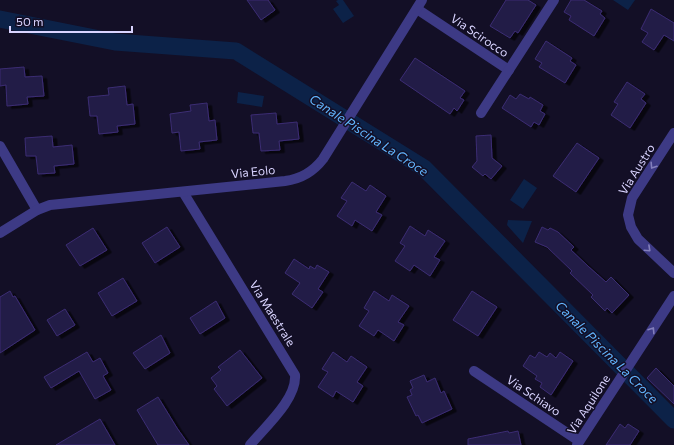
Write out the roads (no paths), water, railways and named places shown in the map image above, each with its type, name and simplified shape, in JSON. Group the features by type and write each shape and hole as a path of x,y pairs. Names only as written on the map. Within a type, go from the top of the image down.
{"street":[{"name":"Via Scirocco","path":"481,113 554,0"},
{"name":"Via Scirocco","path":"419,4 509,70"},
{"name":"Via Eolo","path":"0,234 36,210 50,205 285,181 299,178 310,172 319,164 353,112 419,4"},
{"name":"Via Austro","path":"674,134 632,198 628,209 629,221 638,239 674,273"},
{"path":"0,146 36,210"},
{"name":"Via Maestrale","path":"183,192 295,375 295,385 288,399 250,445"},
{"name":"Via Aquilone","path":"578,443 674,296"},
{"name":"Via Schiavo","path":"474,371 578,443"}],"water":[{"path":"343,0 354,16 343,23 333,9 339,5 336,1"},
{"path":"613,0 635,0 628,10"},
{"path":"238,92 264,96 262,107 237,103"},
{"path":"524,179 537,188 523,209 510,200"},
{"path":"508,220 532,221 523,243 507,225"}],"waterway":[{"name":"Canale Piscina La Croce","path":"0,19 115,42 236,51 424,168 674,420"}]}
